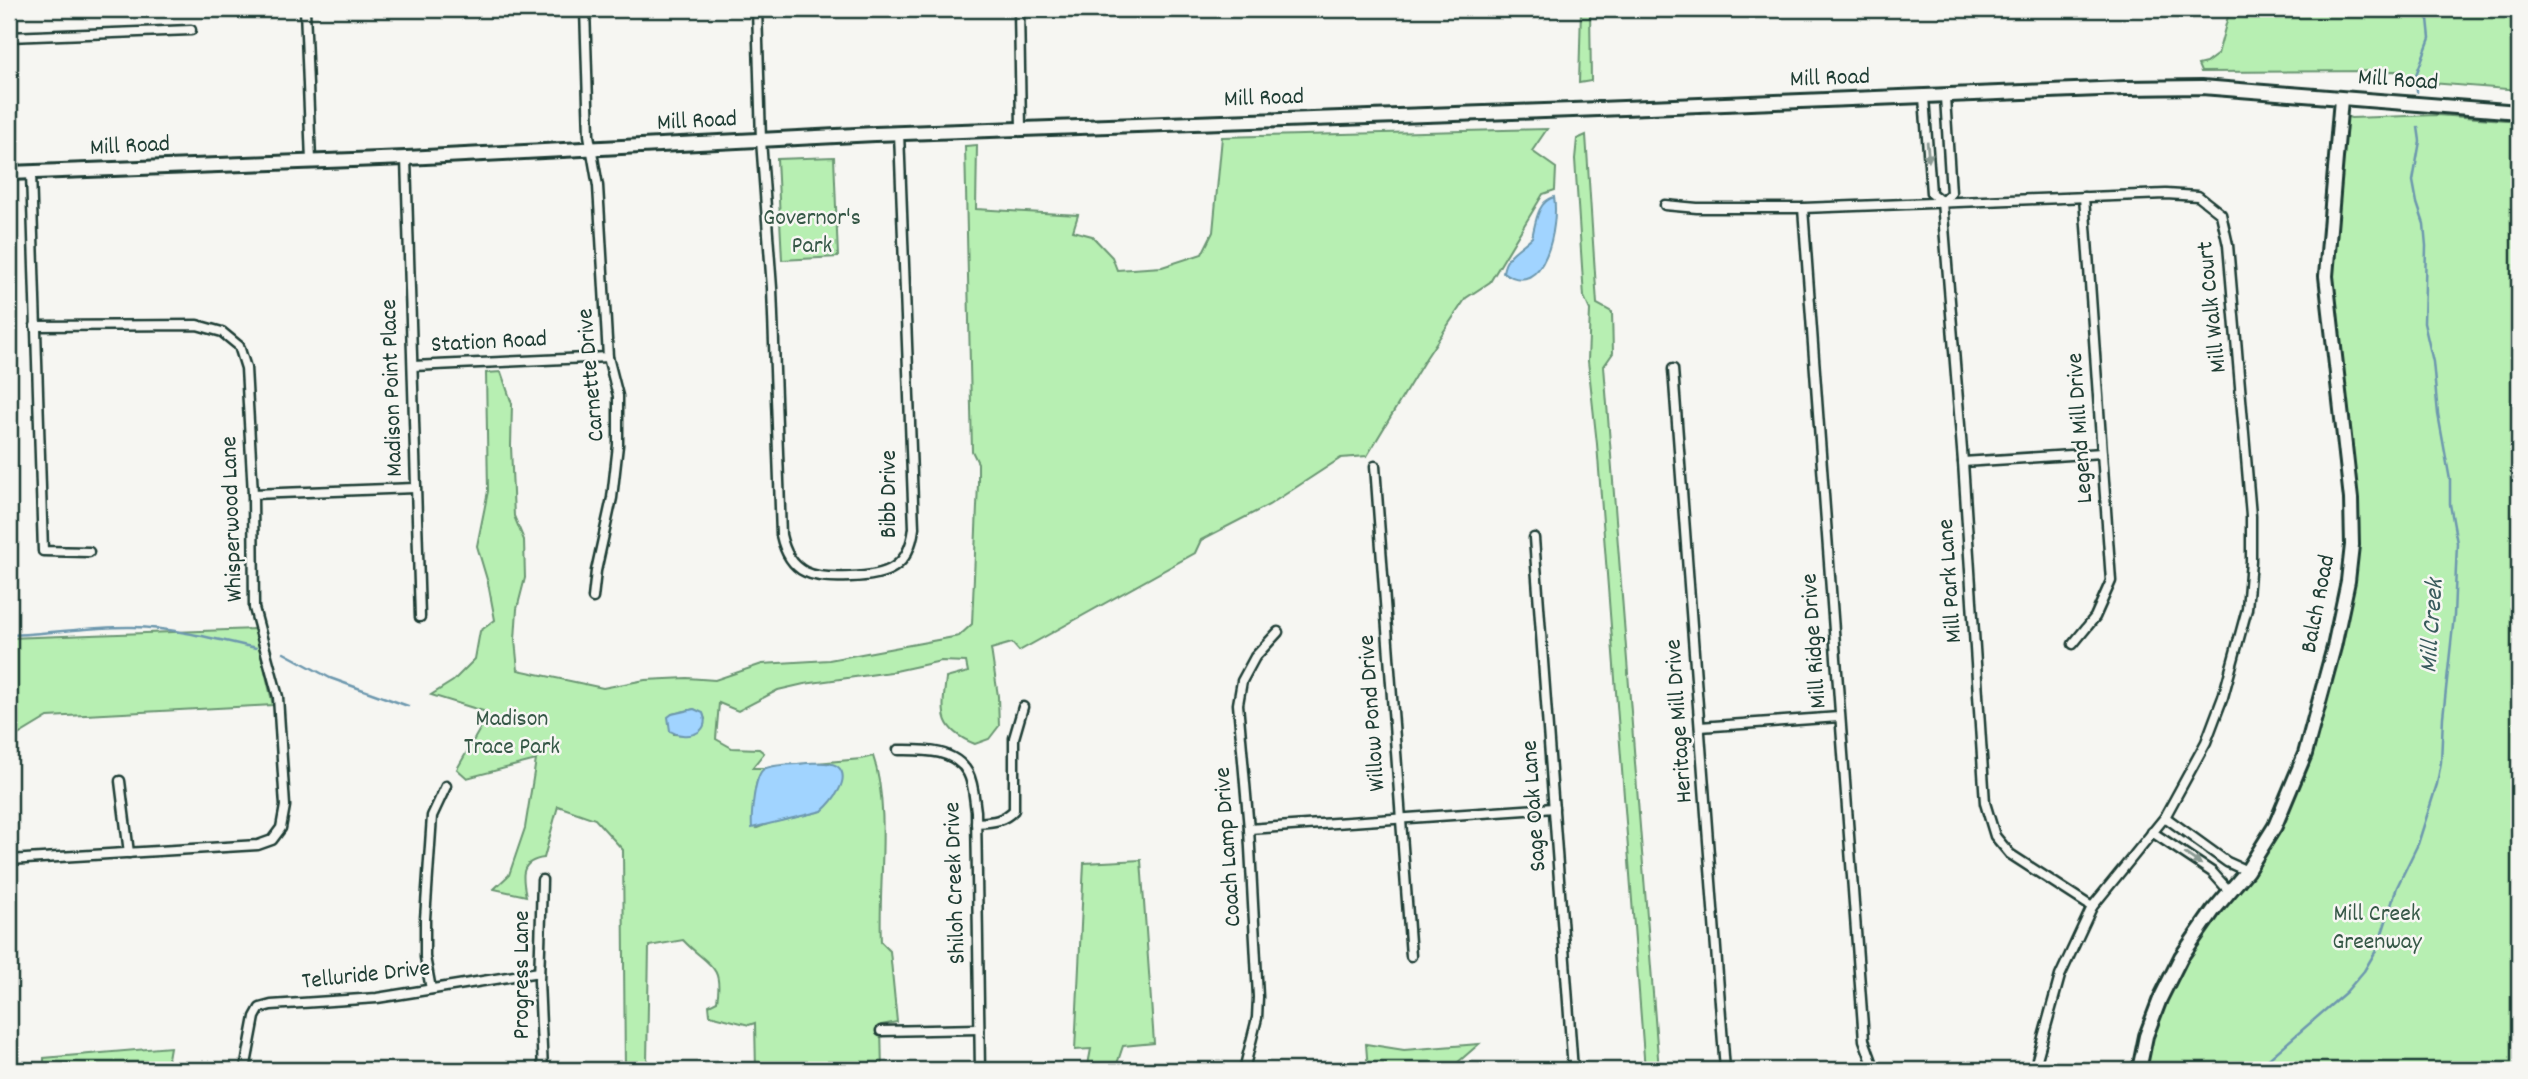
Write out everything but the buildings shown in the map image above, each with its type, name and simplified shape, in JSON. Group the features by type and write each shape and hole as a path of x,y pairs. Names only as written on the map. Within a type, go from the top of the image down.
{"street":[{"path":"305,9 311,161"},
{"name":"Carnette Drive","path":"585,9 591,148 598,186 608,357 618,396 618,445 612,498 593,598"},
{"name":"Bibb Drive","path":"757,9 761,140 772,288 781,535 785,553 798,568 823,579 873,576 893,569 904,560 912,545 914,528 899,133"},
{"path":"1019,9 1021,128"},
{"path":"9,37 191,30"},
{"name":"Mill Road","path":"9,173 405,158 1021,128 1945,97 2125,88 2202,88 2519,111"},
{"name":"Mill Park Lane","path":"1924,97 1931,193 1942,202 1963,462 1984,803 1995,836 2010,854 2092,907"},
{"name":"Mill Park Lane","path":"1942,202 1951,193 1945,97"},
{"name":"Balch Road","path":"2139,1070 2146,1036 2181,957 2213,911 2247,871 2275,826 2305,754 2334,648 2348,581 2352,545 2351,499 2326,276 2341,99"},
{"name":"Madison Point Place","path":"405,158 420,617"},
{"path":"31,172 43,551 89,552"},
{"name":"Mill Walk Court","path":"1665,205 1697,208 1804,208 2166,194 2198,196 2221,214 2228,244 2251,516 2247,609 2223,697 2206,742 2165,817"},
{"name":"Legend Mill Drive","path":"2073,644 2095,617 2111,581 2084,197"},
{"name":"Mill Ridge Drive","path":"1804,208 1864,1040 1875,1070"},
{"name":"Whisperwood Lane","path":"9,860 258,845 272,840 281,828 285,806 278,697 254,608 253,494 246,368 239,346 222,332 197,325 35,326"},
{"name":"Station Road","path":"413,366 608,357"},
{"name":"Heritage Mill Drive","path":"1673,369 1725,1070"},
{"path":"1963,462 2102,453"},
{"name":"Willow Pond Drive","path":"1375,466 1411,957"},
{"path":"253,494 415,488"},
{"name":"Sage Oak Lane","path":"1534,538 1573,1070"},
{"name":"Coach Lamp Drive","path":"1244,1070 1257,1018 1258,997 1249,829 1238,704 1242,681 1255,657 1278,632"},
{"path":"976,823 996,822 1008,817 1014,810 1014,738 1023,707"},
{"path":"1700,727 1839,717"},
{"name":"Shiloh Creek Drive","path":"898,750 928,750 944,754 957,761 968,773 972,788 976,823 980,1070"},
{"path":"120,781 129,853"},
{"path":"431,989 425,957 431,829 432,816 446,786"},
{"path":"1249,829 1554,808"},
{"path":"2034,1070 2060,976 2092,907 2165,817 2228,862 2247,871"},
{"path":"2152,832 2212,872 2230,891"},
{"name":"Progress Lane","path":"542,880 539,972 543,1070"},
{"name":"Telluride Drive","path":"245,1070 255,1017 260,1008 377,998 539,972"},
{"path":"881,1031 979,1028"}],"green space":[{"path":"1581,9 1590,9 1591,81 1579,83"},
{"path":"2230,9 2519,9 2519,90 2406,81 2404,71 2201,72 2198,65 2206,63 2218,54"},
{"name":"Mill Creek Greenway","path":"2339,114 2351,118 2436,115 2519,121 2519,1070 2139,1070 2181,957 2247,871 2305,754 2352,545 2326,276"},
{"name":"Madison Trace Park","path":"1547,129 1532,151 1556,168 1555,190 1543,194 1490,282 1466,298 1367,456 1341,458 1269,505 1201,540 1195,553 1019,651 1012,643 991,649 998,696 999,726 989,739 975,744 954,732 945,718 946,678 968,672 966,662 941,661 891,672 804,684 778,690 738,711 719,703 716,739 732,748 759,749 764,753 752,768 765,768 758,780 755,794 752,822 757,828 822,811 831,764 816,763 873,756 883,824 881,942 890,951 897,1022 881,1025 882,1070 756,1070 755,1023 749,1025 710,1015 709,1005 717,1001 718,988 718,979 711,966 683,940 649,946 647,1063 651,1070 625,1070 623,850 595,819 558,806 544,858 530,863 524,871 526,896 494,889 509,875 525,828 536,760 467,778 457,769 488,715 483,711 431,695 453,681 475,659 480,631 495,620 477,546 488,491 486,373 501,372 512,404 514,516 524,540 525,578 517,609 515,640 518,670 603,688 645,680 715,680 762,664 829,660 959,636 972,624 978,483 978,463 972,451 965,146 977,145 976,209 1078,215 1073,231 1092,236 1112,257 1117,270 1162,267 1202,254 1213,232 1222,137","holes":["694,709 703,714 705,719 689,735 674,734 672,714"]},
{"path":"1586,135 1597,304 1612,312 1613,353 1604,366 1659,1070 1645,1070 1597,444 1588,361 1590,310 1584,297 1575,159 1577,139"},
{"name":"Governor's Park","path":"834,157 838,257 782,260 777,159"},
{"path":"255,629 273,705 48,717 18,735 9,735 9,638"},
{"path":"1141,860 1154,1043 1123,1046 1115,1070 1087,1070 1091,1049 1075,1050 1084,863"},
{"path":"1366,1044 1404,1050 1479,1044 1449,1070 1368,1070"},
{"path":"170,1047 166,1070 44,1070 44,1058"}],"water":[{"path":"1554,197 1551,241 1539,269 1529,277 1517,278 1503,272 1510,256 1532,237 1536,219 1544,203"},
{"path":"694,709 703,713 705,720 700,731 682,735 670,731 668,717"},
{"path":"830,763 841,771 842,783 830,802 822,811 752,828 754,797 758,779 764,769"}],"waterway":[{"name":"Mill Creek","path":"2417,92 2416,75 2430,38 2427,9"},
{"name":"Mill Creek","path":"2256,1070 2346,992 2364,971 2377,949 2397,887 2418,844 2441,762 2454,616 2457,543 2433,362 2424,323 2426,246 2424,224 2413,181 2420,141 2418,127"},
{"path":"9,635 133,627 179,632 256,648"},
{"path":"284,653 330,678 408,706"}]}
